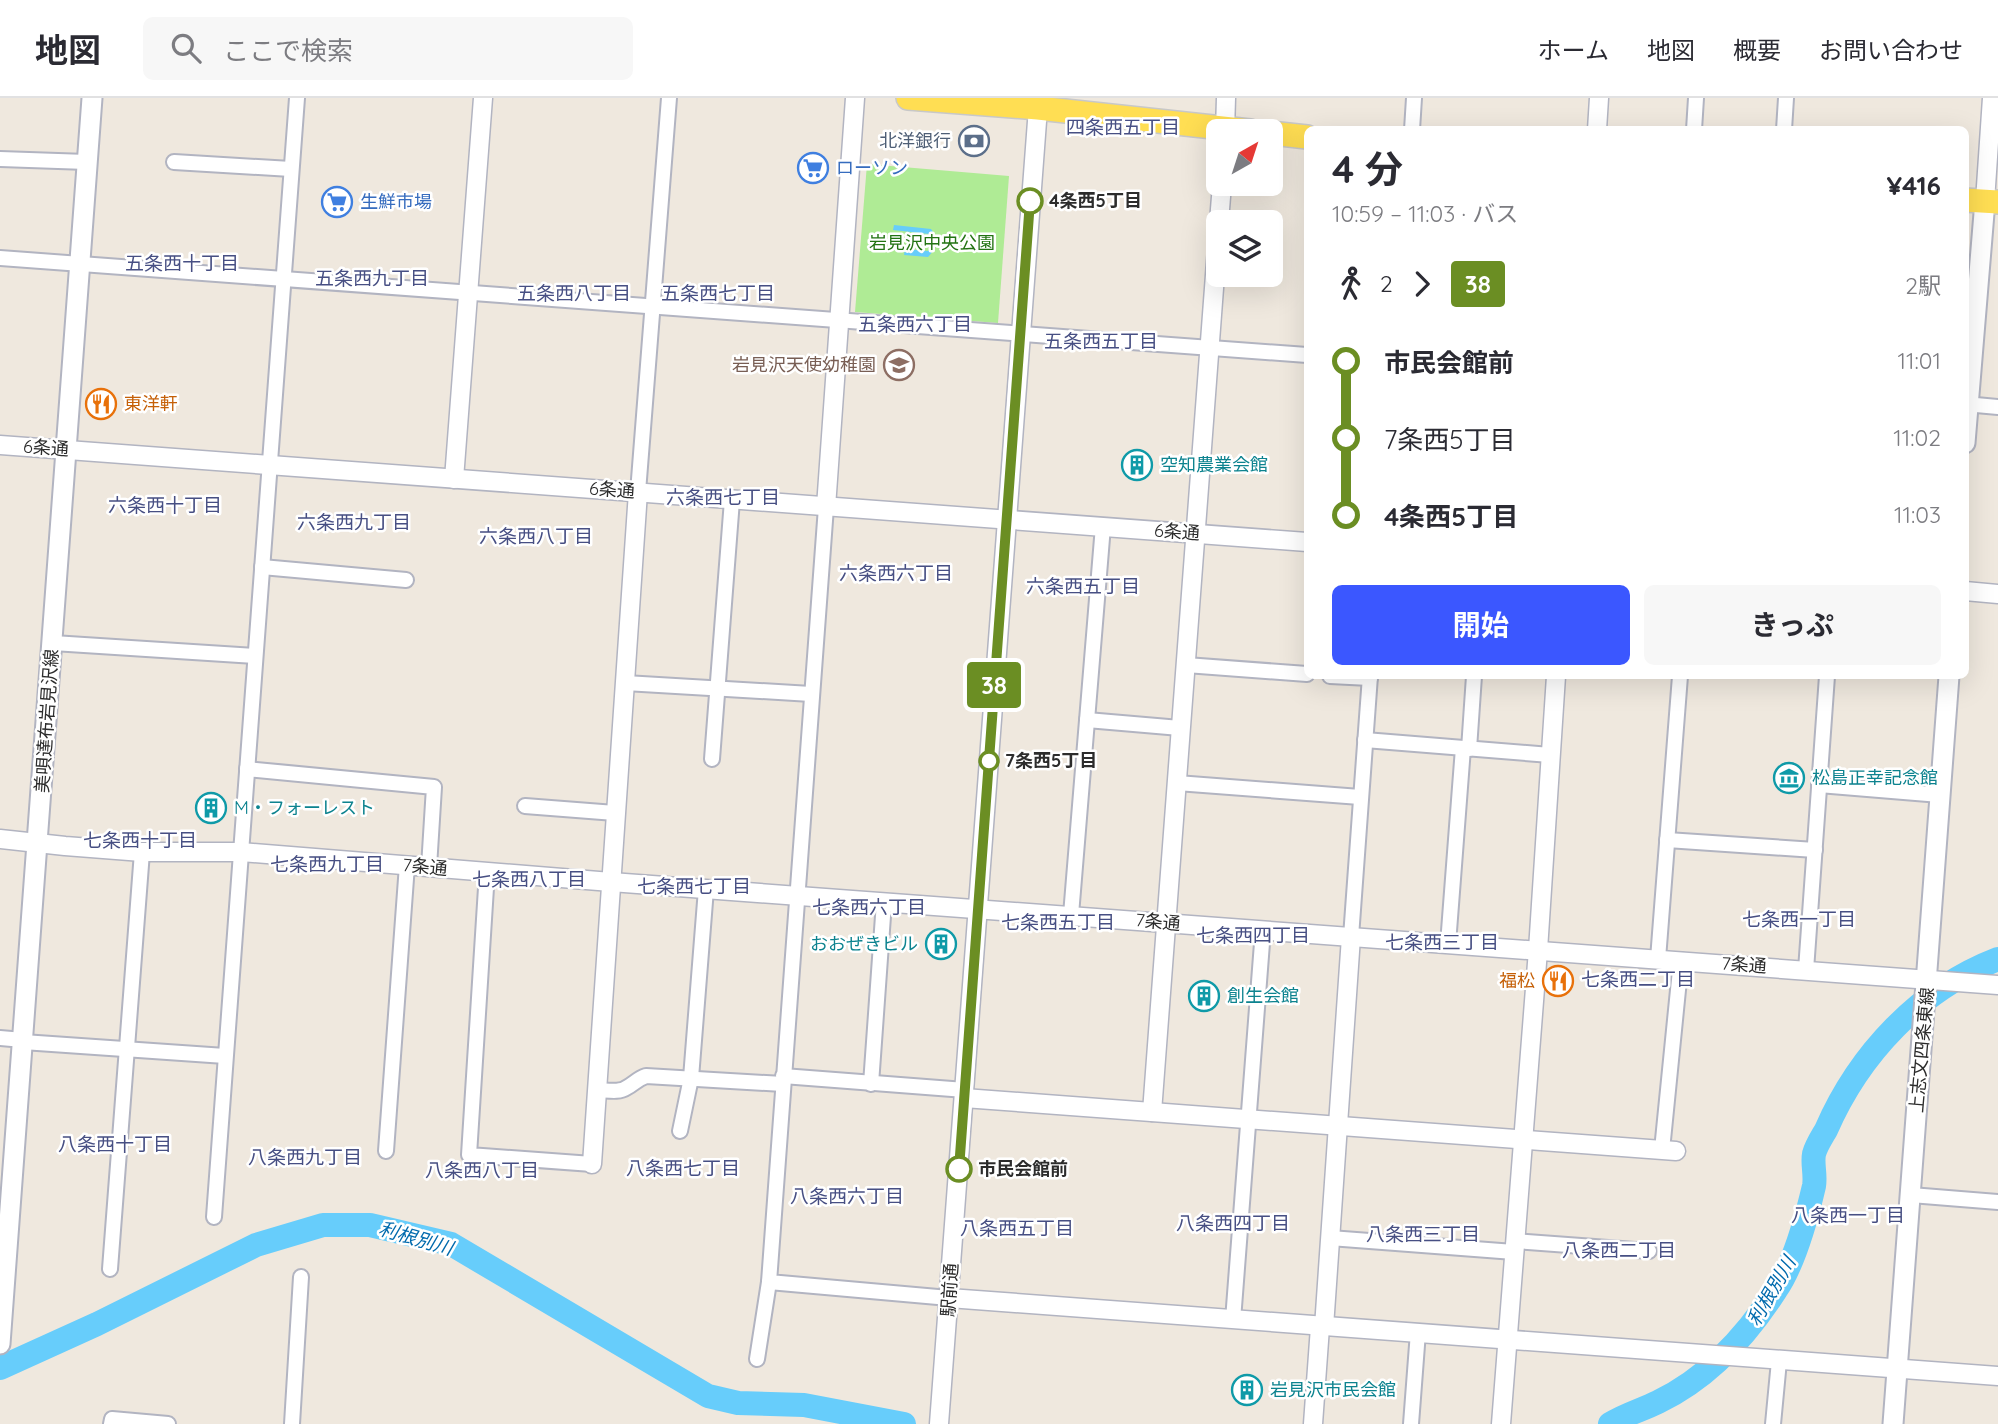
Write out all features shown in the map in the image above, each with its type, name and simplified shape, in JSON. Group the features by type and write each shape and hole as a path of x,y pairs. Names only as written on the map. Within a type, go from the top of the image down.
{"main road":[{"name":"美唄達布岩見沢線","path":"0,1344 4,1234 23,1041 92,98"},
{"path":"908,98 1038,103 1206,127"},
{"path":"1283,134 1304,137"},
{"path":"1969,368 1983,201"},
{"name":"上志文四条東線","path":"1893,1424 1921,1056 1933,980 1929,959 1949,679"}],"street":[{"path":"214,1217 297,98"},
{"path":"454,479 483,98"},
{"path":"487,872 469,1155 592,1164 638,492 669,98"},
{"path":"757,1359 769,1283 855,98"},
{"path":"1225,119 1226,98"},
{"path":"1412,126 1414,98"},
{"path":"1597,126 1600,98"},
{"path":"1693,126 1696,98"},
{"path":"1784,126 1786,98"},
{"path":"1983,201 1992,98"},
{"name":"駅前通","path":"939,1424 1038,103"},
{"path":"0,159 87,162"},
{"path":"174,162 290,169"},
{"path":"0,258 1304,355"},
{"path":"1152,1112 1214,287"},
{"path":"1969,404 1998,407"},
{"name":"6条通","path":"0,445 1304,542"},
{"path":"712,759 732,500"},
{"path":"1071,915 1103,526"},
{"path":"262,567 406,580"},
{"path":"1969,591 1998,594"},
{"path":"53,643 255,656"},
{"path":"1186,665 1304,674"},
{"path":"1313,1424 1330,1238 1370,679"},
{"path":"1448,944 1474,679"},
{"path":"1501,1424 1538,950 1556,679"},
{"path":"1658,958 1680,679"},
{"path":"1806,970 1827,679"},
{"path":"625,683 811,694"},
{"path":"1087,720 1180,728"},
{"path":"1365,740 1550,755"},
{"path":"247,769 434,787 429,867"},
{"path":"1177,783 1360,797"},
{"path":"1819,785 1940,795"},
{"path":"525,806 615,813"},
{"name":"7条通","path":"0,839 142,852 241,852 1998,985"},
{"path":"1667,840 1815,850"},
{"path":"110,1269 142,852"},
{"path":"386,1151 407,865"},
{"path":"680,1131 691,1078 706,889"},
{"path":"871,1084 884,902"},
{"path":"1233,1320 1263,930"},
{"path":"597,1090 622,1090 646,1076 871,1084 1152,1112 1669,1151 1681,960"},
{"path":"0,1038 225,1056"},
{"path":"1911,1195 1998,1202"},
{"path":"1330,1238 1649,1251"},
{"path":"292,1424 301,1277"},
{"path":"769,1283 1322,1327 1998,1376"},
{"path":"1411,1424 1418,1332"},
{"path":"1773,1424 1779,1361"},
{"path":"111,1424 112,1419 168,1424"}],"green space":[{"name":"岩見沢中央公園","path":"867,164 1009,176 998,323 855,312"}],"water":[{"path":"894,225 931,229 936,240 931,254 928,257 904,255 905,249 928,251 932,245 929,234 893,230"}],"waterway":[{"name":"利根別川","path":"1610,1424 1658,1402 1693,1381 1739,1339 1776,1290 1789,1267 1814,1186 1815,1151 1856,1075 1874,1050 1918,1006 1970,972 1998,959"},
{"name":"利根別川","path":"0,1368 97,1324 256,1245 323,1225 370,1225 451,1244 708,1396 738,1403 804,1405 904,1424"}],"bus line":[{"name":"38","path":"959,1169 1030,201"}],"place":[{"name":"北洋銀行","path":"974,141"},
{"name":"ローソン","path":"813,168"},
{"name":"4条西5丁目","path":"1030,201"},
{"name":"生鮮市場","path":"337,202"},
{"name":"岩見沢天使幼稚園","path":"899,365"},
{"name":"東洋軒","path":"101,404"},
{"name":"空知農業会館","path":"1137,465"},
{"name":"7条西5丁目","path":"989,761"},
{"name":"松島正幸記念館","path":"1789,778"},
{"name":"M・フォーレスト","path":"211,808"},
{"name":"おおぜきビル","path":"941,944"},
{"name":"福松","path":"1558,981"},
{"name":"創生会館","path":"1204,996"},
{"name":"市民会館前","path":"959,1169"},
{"name":"岩見沢市民会館","path":"1247,1390"}],"district":[{"name":"四条西五丁目","path":"1123,127"},
{"name":"五条西十丁目","path":"182,263"},
{"name":"五条西九丁目","path":"372,278"},
{"name":"五条西八丁目","path":"574,293"},
{"name":"五条西七丁目","path":"718,293"},
{"name":"五条西六丁目","path":"915,324"},
{"name":"五条西五丁目","path":"1101,341"},
{"name":"六条西七丁目","path":"723,497"},
{"name":"六条西十丁目","path":"165,505"},
{"name":"六条西九丁目","path":"354,522"},
{"name":"六条西八丁目","path":"536,536"},
{"name":"六条西六丁目","path":"896,573"},
{"name":"六条西五丁目","path":"1083,586"},
{"name":"七条西十丁目","path":"140,840"},
{"name":"七条西九丁目","path":"327,864"},
{"name":"七条西八丁目","path":"529,879"},
{"name":"七条西七丁目","path":"694,886"},
{"name":"七条西六丁目","path":"869,907"},
{"name":"七条西一丁目","path":"1799,919"},
{"name":"七条西五丁目","path":"1058,922"},
{"name":"七条西四丁目","path":"1253,935"},
{"name":"七条西三丁目","path":"1442,942"},
{"name":"七条西二丁目","path":"1638,979"},
{"name":"八条西十丁目","path":"115,1144"},
{"name":"八条西九丁目","path":"305,1157"},
{"name":"八条西七丁目","path":"683,1168"},
{"name":"八条西八丁目","path":"482,1170"},
{"name":"八条西六丁目","path":"847,1196"},
{"name":"八条西一丁目","path":"1848,1215"},
{"name":"八条西四丁目","path":"1233,1223"},
{"name":"八条西五丁目","path":"1017,1228"},
{"name":"八条西三丁目","path":"1423,1234"},
{"name":"八条西二丁目","path":"1619,1250"}]}
